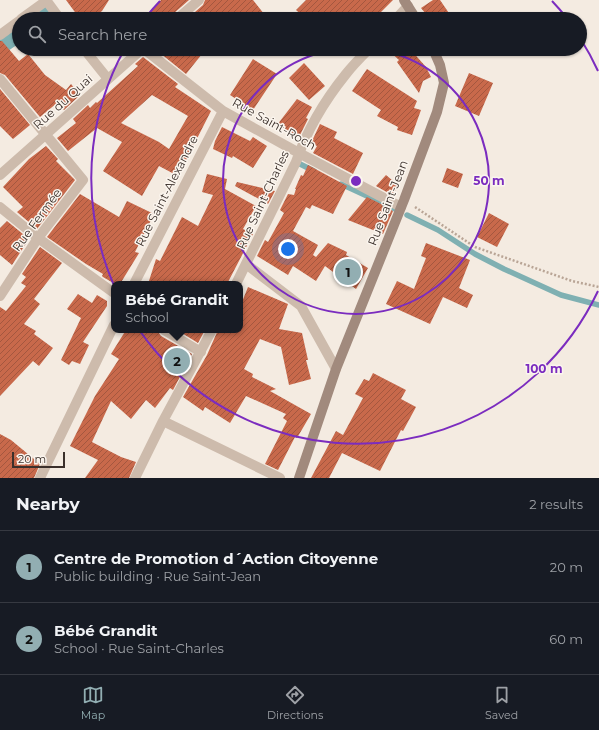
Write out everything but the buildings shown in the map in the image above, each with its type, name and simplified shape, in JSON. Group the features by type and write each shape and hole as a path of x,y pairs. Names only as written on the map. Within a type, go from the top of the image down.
{"street":[{"path":"30,12 46,0 55,12"},
{"path":"185,12 198,0"},
{"path":"400,12 406,3 412,12"},
{"path":"0,35 12,26"},
{"path":"90,56 108,79"},
{"name":"Rue du Quai","path":"0,175 135,56"},
{"name":"Rue Saint-Roch","path":"152,56 223,111 299,153 402,204"},
{"name":"Rue Saint-Charles","path":"238,281 296,162 318,113 346,73 362,56"},
{"name":"Rue Saint-Jean","path":"299,478 336,369 437,112 444,83 440,65 436,56"},
{"path":"0,79 46,134"},
{"name":"Rue Saint-Alexandre","path":"136,281 223,111"},
{"name":"Rue Fermée","path":"0,296 38,238 83,180 46,134"},
{"path":"0,207 38,238 111,291"},
{"path":"246,264 301,306 336,369"},
{"path":"40,478 111,331"},
{"path":"169,333 201,352"},
{"path":"135,478 163,421 210,333"},
{"path":"163,421 280,478"}],"path":[{"path":"402,204 475,246 572,281 599,287"}],"waterway":[{"path":"0,45 12,37"},
{"path":"296,162 314,171"},
{"path":"341,184 395,209"},
{"path":"407,215 438,230 475,254 504,269 561,295 599,305"}],"place":[{"name":"Centre de Promotion d´Action Citoyenne","path":"348,272"},
{"name":"Bébé Grandit","path":"177,361"}]}
